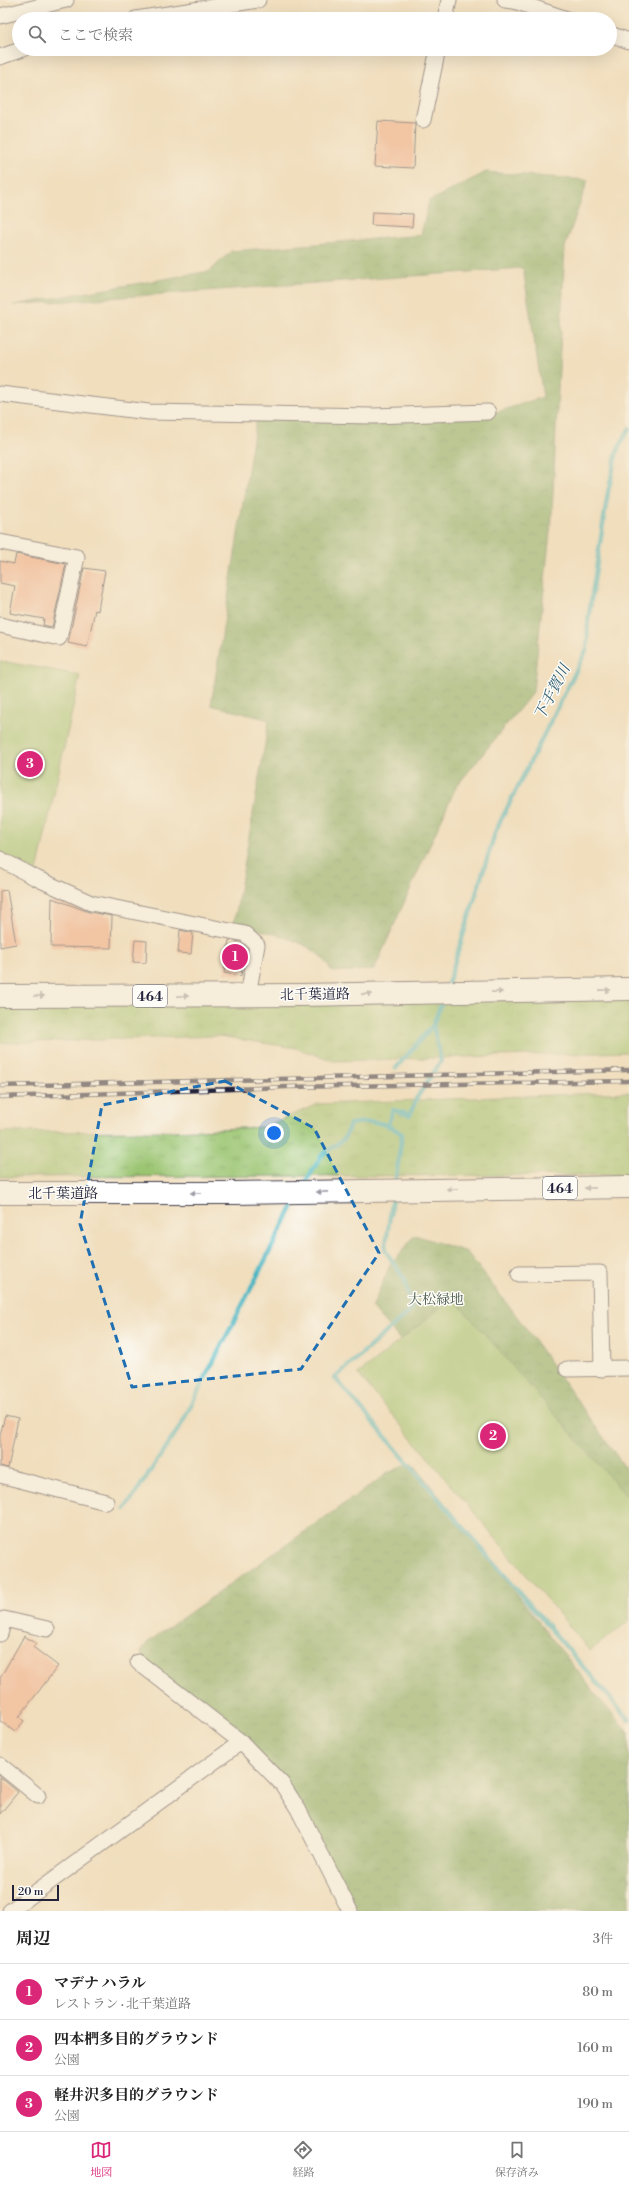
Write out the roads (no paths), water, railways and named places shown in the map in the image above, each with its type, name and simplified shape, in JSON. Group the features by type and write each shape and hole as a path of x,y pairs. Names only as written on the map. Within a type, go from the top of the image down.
{"highway":[{"name":"北千葉道路","path":"0,996 300,995 629,989"},
{"name":"北千葉道路","path":"0,1193 236,1193 629,1187"}],"street":[{"path":"16,12 66,0"},
{"path":"181,12 258,0"},
{"path":"446,12 449,0"},
{"path":"505,0 514,1 546,12"},
{"path":"0,16 12,13"},
{"path":"617,37 629,41"},
{"path":"0,57 12,53"},
{"path":"423,120 437,56"},
{"path":"0,394 149,412 373,416 488,412"},
{"path":"0,542 77,556 59,638 0,625"},
{"path":"0,859 91,904 246,934 257,945 248,995"},
{"path":"519,1274 600,1273 602,1369"},
{"path":"567,1368 629,1368"},
{"path":"0,1475 106,1502"},
{"path":"0,1634 4,1619 47,1629"},
{"path":"138,1662 241,1742 282,1784 298,1809 350,1911"},
{"path":"10,1911 241,1742"},
{"path":"0,1765 38,1796"}],"waterway":[{"name":"下手賀川","path":"447,987 496,830 587,649 588,620 608,492 617,451 629,429"},
{"path":"396,1068 433,1025 443,999"},
{"path":"388,1124 393,1110 410,1115 416,1099 441,1061 433,1025"},
{"path":"303,1186 322,1155 344,1139 350,1124 365,1122 383,1124 402,1134 395,1185"},
{"path":"393,1196 385,1250 404,1279 412,1309 335,1378 629,1720"},
{"path":"125,1509 181,1425 297,1198"}],"railway":[{"path":"0,1086 629,1070"},
{"path":"0,1097 287,1087 629,1081"}],"place":[{"name":"軽井沢多目的グラウンド","path":"30,764"},
{"name":"マデナ ハラル","path":"235,957"},
{"name":"四本椚多目的グラウンド","path":"493,1436"}],"park label":[{"name":"大松緑地","path":"436,1299"}]}
